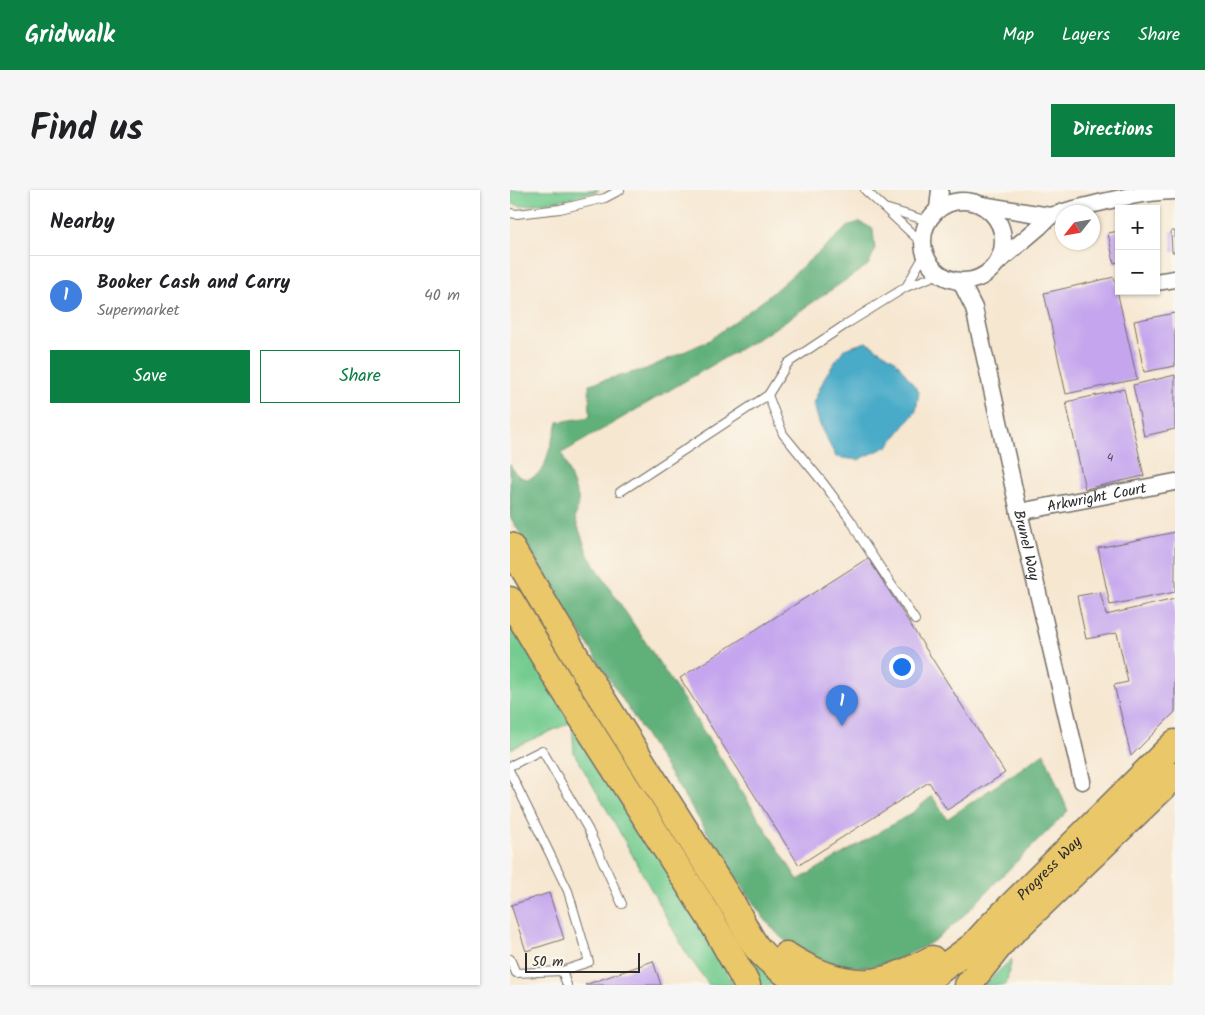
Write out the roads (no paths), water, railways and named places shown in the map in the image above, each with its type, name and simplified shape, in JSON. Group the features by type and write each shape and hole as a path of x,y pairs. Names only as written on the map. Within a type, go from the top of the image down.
{"main road":[{"path":"510,546 585,672 734,908 756,948 769,960 805,985"},
{"path":"510,600 561,685 710,918 747,985"},
{"name":"Progress Way","path":"915,985 925,981 973,946 1175,743"},
{"name":"Progress Way","path":"968,985 1004,940 1175,776"},
{"path":"734,908 781,952 794,960 809,969 823,974 853,981 871,982 900,974 931,960 992,925"}],"street":[{"path":"940,190 933,215 923,232 923,249 930,265 939,274 961,282 978,279 989,272 1039,227 1055,217"},
{"path":"1092,205 1175,191"},
{"path":"933,215 949,203 975,199 1055,213"},
{"path":"975,199 992,213 1000,224 1003,237 1002,250 998,262"},
{"name":"Brunel Way","path":"974,308 978,279"},
{"path":"1160,281 1175,279"},
{"name":"Brunel Way","path":"961,282 974,308 1019,512 1082,781"},
{"name":"Arkwright Court","path":"1019,512 1175,482"}],"lane":[{"path":"510,213 560,209 606,198 620,190"},
{"path":"865,190 886,208 923,249 906,287"},
{"path":"886,208 933,215"},
{"path":"620,492 768,395 788,363 906,287 939,274"},
{"path":"768,395 782,434 824,484 852,522 915,620"},
{"path":"510,766 542,750 588,829 622,904"},
{"path":"510,772 568,891 589,962 562,972 516,973 510,959"},
{"path":"562,972 567,985"}],"water":[{"path":"866,342 895,360 919,392 916,411 888,446 858,460 836,457 821,428 813,403 826,375 844,349"}],"place":[{"name":"Booker Cash and Carry","path":"842,726"}]}
